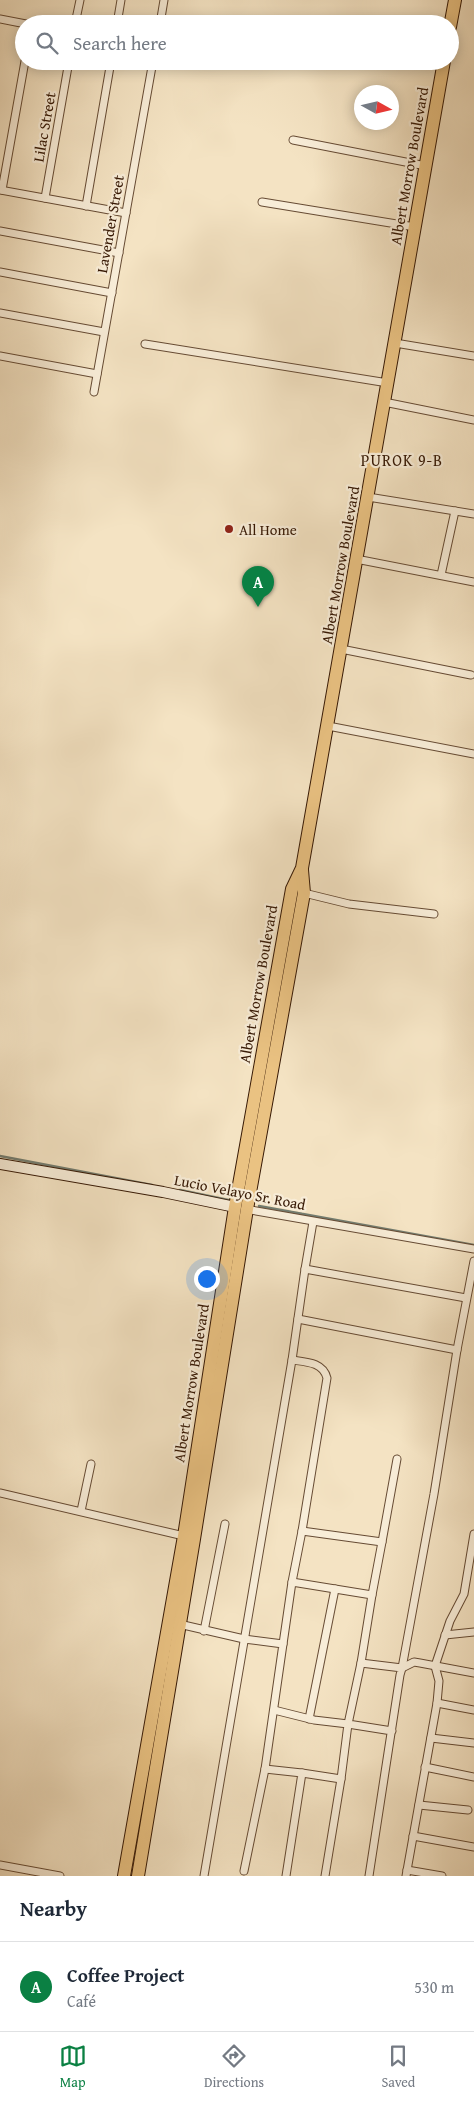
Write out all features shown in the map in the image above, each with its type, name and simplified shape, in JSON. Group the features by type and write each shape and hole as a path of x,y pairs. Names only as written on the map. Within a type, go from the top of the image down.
{"highway":[{"path":"452,15 455,0"},
{"name":"Albert Morrow Boulevard","path":"138,1876 179,1624 241,1208 292,890 302,868 442,70"},
{"name":"Albert Morrow Boulevard","path":"124,1876 241,1208 304,893 302,868"}],"main road":[{"name":"Lucio Velayo Sr. Road","path":"0,1164 163,1192 241,1208"}],"street":[{"path":"78,15 80,0"},
{"path":"118,15 121,0"},
{"path":"162,15 164,0"},
{"path":"0,19 15,22"},
{"path":"23,70 1,190 126,213"},
{"name":"Lilac Street","path":"45,198 67,70"},
{"path":"86,206 109,70"},
{"name":"Lavender Street","path":"94,392 151,70"},
{"path":"293,140 426,166"},
{"path":"262,202 416,227"},
{"path":"0,231 119,253"},
{"path":"0,272 112,292"},
{"path":"0,313 104,332"},
{"path":"395,343 474,356"},
{"path":"145,344 388,383"},
{"path":"0,356 97,374"},
{"path":"384,402 474,420"},
{"path":"368,497 474,514"},
{"path":"441,575 455,510"},
{"path":"356,559 474,582"},
{"path":"341,648 471,676"},
{"path":"328,726 474,754"},
{"path":"304,893 349,904 434,914"},
{"name":"Lucio Velayo Sr. Road","path":"241,1208 474,1249"},
{"path":"204,1876 292,1360 313,1222"},
{"path":"369,1876 402,1668 474,1261"},
{"path":"305,1268 466,1298"},
{"path":"298,1319 457,1350"},
{"path":"244,1871 265,1769 292,1582 327,1378 326,1372 320,1366 292,1360"},
{"path":"325,1876 348,1724 361,1663 397,1458"},
{"path":"81,1511 92,1464"},
{"path":"0,1492 184,1536"},
{"path":"204,1631 225,1524"},
{"path":"302,1531 382,1542"},
{"path":"442,1876 407,1873 424,1767 437,1703 439,1681 435,1666 450,1621 464,1594 474,1534"},
{"path":"292,1582 372,1595"},
{"path":"309,1719 335,1589"},
{"path":"179,1624 244,1639 284,1644"},
{"path":"445,1635 474,1632"},
{"path":"361,1663 402,1668 414,1662 474,1673"},
{"path":"437,1703 474,1710"},
{"path":"274,1710 309,1719 392,1731"},
{"path":"431,1738 474,1743"},
{"path":"424,1767 474,1777"},
{"path":"265,1769 341,1779"},
{"path":"286,1876 302,1774"},
{"path":"419,1805 468,1810"},
{"path":"413,1836 474,1847"},
{"path":"0,1865 60,1876"}],"waterway":[{"path":"0,1156 152,1185"},
{"path":"180,1190 233,1201"},
{"path":"259,1206 474,1245"}],"place":[{"name":"All Home","path":"229,529"},
{"name":"Coffee Project","path":"258,607"}],"district":[{"name":"PUROK 9-B","path":"402,460"}]}
